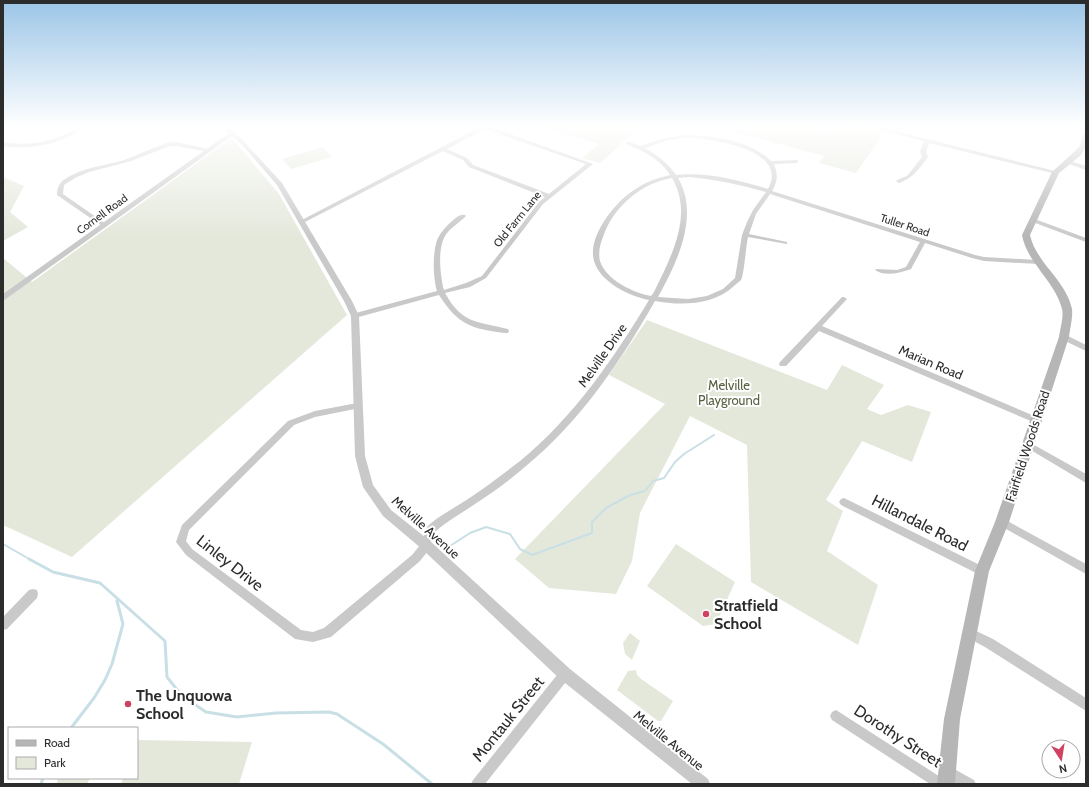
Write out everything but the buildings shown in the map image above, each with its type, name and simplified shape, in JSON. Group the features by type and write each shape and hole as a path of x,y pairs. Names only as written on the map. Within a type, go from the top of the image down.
{"main road":[{"name":"Fairfield Woods Road","path":"946,784 952,719 982,571 1002,522 1064,337 1067,310 1056,286 1028,246 1026,235 1056,172 1066,164"}],"street":[{"path":"104,225 60,196 59,191 61,186 67,180 81,174 118,164"},
{"name":"Cornell Road","path":"3,298 190,164"},
{"name":"Melville Avenue","path":"261,164 280,184 348,301 355,316 357,406 360,456 368,487 386,514 426,545 565,674 703,784"},
{"path":"301,222 414,164"},
{"path":"469,164 471,166 549,196"},
{"name":"Old Farm Lane","path":"355,316 468,285 484,277 541,203 589,164"},
{"name":"Melville Drive","path":"426,545 431,529 504,479 553,436 590,393 626,344 653,300 672,262 683,230 684,204 675,175 664,164"},
{"name":"Tuller Road","path":"770,164 776,173 774,182 768,191 754,213 745,236 738,279 729,289 718,295 700,300 676,302 653,300 616,284 600,269 596,258 596,251 605,222 624,200 644,184 675,175 718,177 768,191 984,259 1038,262"},
{"path":"900,181 910,177 920,164"},
{"path":"1022,164 1056,172"},
{"path":"1073,164 1086,168"},
{"path":"463,216 454,222 440,239 438,259 439,286 441,293 463,319 476,326 505,331"},
{"path":"1032,220 1086,240"},
{"path":"745,236 784,243"},
{"path":"878,270 898,272 909,268 923,241"},
{"path":"783,364 844,299"},
{"name":"Marian Road","path":"817,327 1036,420"},
{"path":"1064,337 1086,348"},
{"name":"Linley Drive","path":"357,406 320,411 291,423 185,528 181,542 189,552 299,635 313,637 327,633 416,558 426,545"},
{"path":"1027,444 1086,479"},
{"name":"Hillandale Road","path":"844,502 982,571"},
{"path":"1002,522 1086,569"},
{"path":"3,625 33,594"},
{"path":"970,632 1086,705"},
{"name":"Montauk Street","path":"477,784 565,674"},
{"name":"Dorothy Street","path":"836,716 941,784"},
{"path":"947,770 970,784"}],"green space":[{"path":"196,164 254,164 279,194 347,315 72,557 3,525 3,258 32,282"},
{"path":"286,164 309,164 291,169"},
{"path":"822,164 862,164 856,173"},
{"path":"3,177 24,186 10,212 28,227 3,241"},
{"name":"Melville Playground","path":"647,320 827,390 842,365 884,385 867,409 881,415 908,405 931,412 912,462 862,441 826,500 843,511 827,551 878,585 858,645 751,582 747,445 690,416 640,513 632,561 616,594 549,588 515,559 665,404 609,375"},
{"path":"676,544 735,582 716,624 703,626 647,586"},
{"path":"630,633 640,641 632,660 625,654 623,643"},
{"path":"636,670 637,675 641,679 673,701 661,721 658,721 617,690 628,671"},
{"path":"139,740 252,742 239,784 121,784 123,779 138,779"},
{"path":"58,779 90,779 87,784 57,784"}],"waterway":[{"path":"450,546 470,533 486,527 510,534 520,549 532,555 592,533 592,522 606,508 630,495 645,491 653,481 664,478 675,462 684,454 714,435"},
{"path":"3,544 31,560"},
{"path":"29,559 53,572 100,583 165,641 167,677 182,696 206,712 237,717 276,713 329,712 337,714 383,744 432,784"},
{"path":"72,727 94,698 105,680 112,664 123,624 117,601"},
{"path":"41,784 43,779"}],"place":[{"name":"Stratfield School","path":"706,614"},
{"name":"The Unquowa School","path":"128,704"}]}
